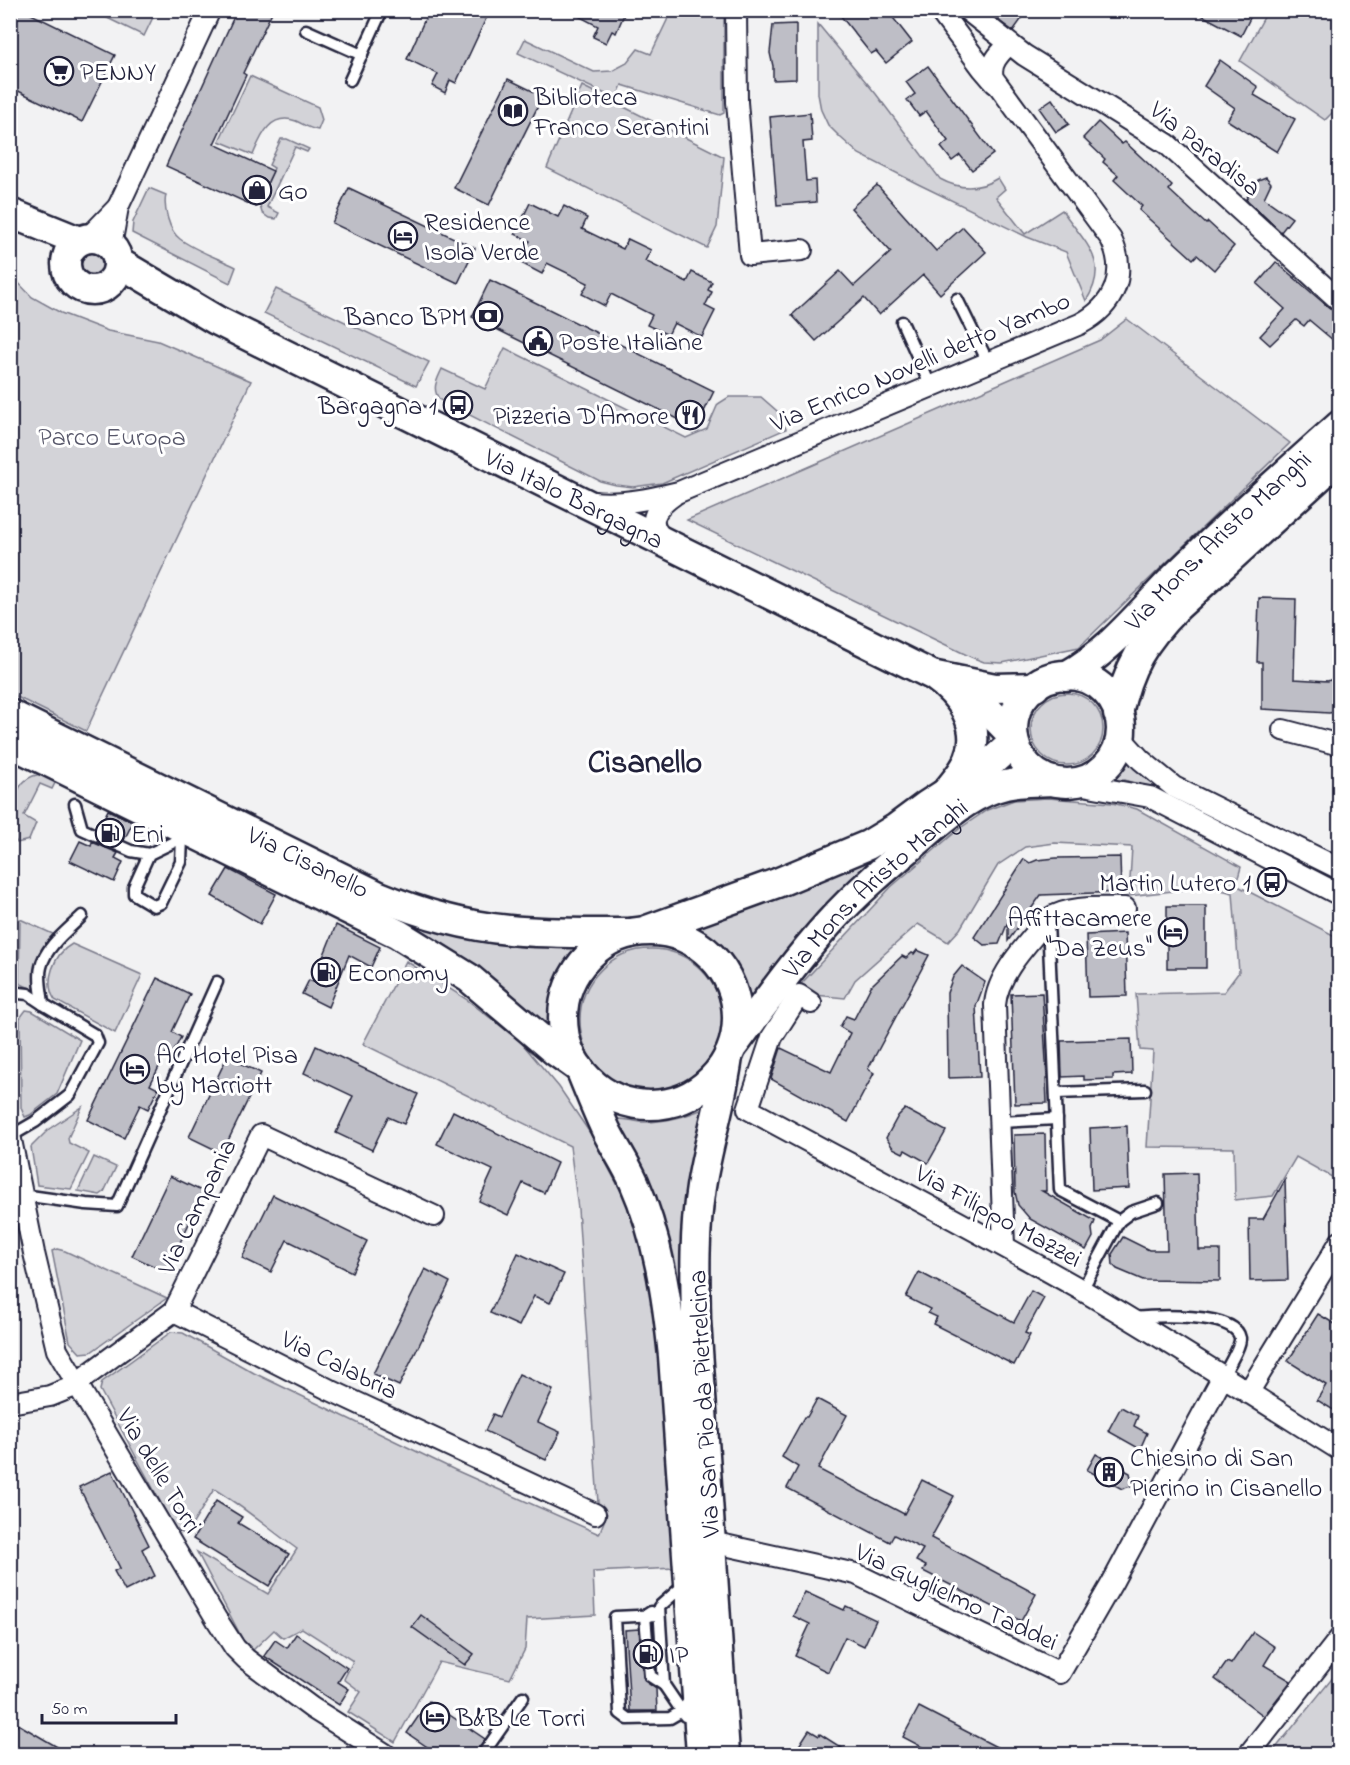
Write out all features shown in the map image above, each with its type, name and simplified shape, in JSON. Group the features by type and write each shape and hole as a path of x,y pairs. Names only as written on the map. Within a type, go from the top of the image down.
{"main road":[{"name":"Via Italo Bargagna","path":"10,213 95,256 130,289 172,307 216,320 941,681 987,709 1013,738"},
{"name":"Via Italo Bargagna","path":"10,225 45,247 95,256"},
{"name":"Via Mons. Aristo Manghi","path":"1066,676 1112,644 1180,572 1340,425"},
{"name":"Via Mons. Aristo Manghi","path":"1119,726 1123,692 1134,661 1153,632 1177,607 1340,458"},
{"path":"1066,676 1087,680 1109,696 1119,726 1112,759 1101,771 1088,779 1063,782 1039,775 1027,766 1018,753 1013,738 1013,724 1022,700 1035,687 1050,679 1066,676"},
{"name":"Via Italo Bargagna","path":"941,681 995,688 1035,687"},
{"name":"Via Italo Bargagna","path":"941,681 965,709 971,723 973,743 968,761 945,794"},
{"name":"Via Cisanello","path":"10,714 379,896 406,907 482,926 508,930 636,933"},
{"name":"Via Mons. Aristo Manghi","path":"636,933 777,883 855,851 896,828 987,766 1006,749 1013,738"},
{"name":"Via Cisanello","path":"10,743 406,939 470,978 555,1051 580,1069"},
{"name":"Via Mons. Aristo Manghi","path":"730,1053 783,979 830,922 940,821 978,795 995,787 1023,782 1063,782"},
{"path":"636,933 672,934 690,941 707,953 720,967 734,994 737,1014 736,1033 730,1053 717,1074 700,1089 679,1100 643,1105 619,1099 598,1088 580,1069 569,1051 563,1026 563,1008 570,983 579,968 598,948 613,939 636,933"},
{"name":"Via San Pio da Pietrelcina","path":"725,1755 696,1320 695,1258 701,1185 730,1053"},
{"name":"Via San Pio da Pietrelcina","path":"580,1069 606,1129 634,1182 648,1222 661,1274 673,1356 689,1581 689,1700 701,1747"}],"street":[{"path":"95,256 210,10"},
{"path":"736,10 737,102 750,255 802,250"},
{"name":"Via Enrico Novelli detto Yambo","path":"939,10 982,69 999,87"},
{"name":"Via Paradisa","path":"967,10 1009,44 1087,96 1167,144 1340,302"},
{"name":"Via Enrico Novelli detto Yambo","path":"578,500 608,504 622,503 679,492 1080,324 1097,313 1113,294 1116,285 1118,265 1116,249 993,78 992,68 996,59 1009,44"},
{"name":"Via Enrico Novelli detto Yambo","path":"679,492 658,508 654,519 660,537 680,551"},
{"path":"1119,726 1149,766 1174,787 1340,869"},
{"path":"1283,730 1340,745"},
{"path":"1063,782 1150,797 1340,895"},
{"path":"1004,1246 995,998 1003,977 1048,919 1056,913 1075,909 1125,908"},
{"name":"Via Filippo Mazzei","path":"811,1003 799,995 772,1037 748,1109 1082,1290 1340,1450"},
{"name":"Via delle Torri","path":"11,1135 57,1350 212,1610 240,1654 312,1708 385,1755"},
{"name":"Via Campania","path":"174,1311 261,1135 434,1216"},
{"path":"1248,1393 1340,1242"},
{"path":"10,1403 57,1394 76,1383 174,1311"},
{"name":"Via Calabria","path":"174,1311 330,1390 594,1514"},
{"name":"Via Guglielmo Taddei","path":"711,1542 856,1574 1060,1673 1112,1583 1223,1376"},
{"path":"1249,1755 1340,1638"}],"lane":[{"path":"351,80 382,10"},
{"path":"306,30 362,55"},
{"path":"957,299 988,362"},
{"path":"902,322 931,387"},
{"path":"75,804 82,829 131,851 149,854 182,838 181,862 161,903 154,906 134,894 134,887 149,854"},
{"path":"43,1004 40,972 42,961 50,949 82,916"},
{"path":"1048,919 1060,1190 1119,1221"},
{"path":"23,1195 117,1206 217,982"},
{"path":"10,992 28,994 95,1035 98,1043 70,1095 35,1122 11,1135"},
{"path":"1056,1093 1145,1090"},
{"path":"1000,1122 1057,1119"},
{"path":"1082,1290 1119,1221 1131,1212 1158,1203"},
{"path":"1129,1318 1161,1314 1184,1316 1223,1323 1234,1328 1240,1342 1223,1376"},
{"path":"645,1616 650,1676 689,1700 670,1718 628,1719 620,1713 615,1617 645,1616 659,1611 689,1581"},
{"path":"659,1611 664,1685"},
{"path":"483,1755 522,1697"}],"green space":[{"path":"672,10 724,11 724,113 720,115 622,85 616,99 518,53 525,39 594,72 612,71 627,63 638,49 651,54"},
{"path":"1268,10 1339,11 1339,106 1325,120 1240,61"},
{"path":"93,11 156,11 144,36"},
{"path":"818,24 876,94 940,179 947,183 969,187 984,185 998,178 1005,189 996,197 1025,234 1062,210 1086,243 1095,264 1096,275 1086,301 1066,252 1027,237 859,154 828,125 821,110 818,94"},
{"path":"250,76 318,107 322,120 318,130 296,121 279,120 263,134 253,155 219,141"},
{"path":"582,86 724,157 717,227 707,248 547,168"},
{"path":"281,139 287,139 309,149 307,152 295,147 267,207 279,213 276,219 269,218 262,213 259,202 274,168 269,165"},
{"path":"149,188 166,195 165,206 168,218 180,239 236,267 230,283 132,233 133,222"},
{"path":"92,251 100,255 104,263 100,271 92,275 84,271 80,263 84,255"},
{"name":"Parco Europa","path":"10,274 32,297 61,313 108,331 158,341 251,381 86,731 11,694"},
{"path":"276,289 429,362 416,386 264,313"},
{"path":"1127,319 1290,443 1079,647 1002,663 984,662 687,520 1100,340"},
{"path":"505,348 686,438 707,429 718,404 729,397 761,397 777,411 786,429 662,483 633,487 600,481 440,400 437,396 435,388 442,369 485,389"},
{"path":"1067,693 1087,699 1097,709 1103,729 1097,749 1087,759 1067,765 1047,759 1037,749 1031,729 1037,709 1047,699"},
{"path":"1128,759 1133,767 1161,788 1158,792 1125,780 1110,781 1123,768"},
{"path":"41,774 56,781 52,789 40,784 24,816 36,823 29,840 17,843 15,809 18,790 30,777"},
{"path":"1048,798 1112,803 1137,809 1241,867 1236,885 1339,938 1339,1181 1296,1157 1273,1196 1235,1200 1234,1148 1147,1147 1153,1051 1140,1050 1136,994 1224,992 1239,972 1233,893 1209,887 1129,896 1132,847 1055,843 1025,847 998,865 960,929 948,942 918,924 855,980 845,998 815,995 801,984 891,887 959,829 987,810 1014,800"},
{"path":"915,826 749,1004 746,985 732,959 711,939 690,926"},
{"path":"383,908 582,945 557,986 546,1026"},
{"path":"20,919 55,935 37,960 34,990 19,983"},
{"path":"72,944 142,975 115,1033 55,1000 50,985 52,969 60,954"},
{"path":"651,949 678,954 701,970 717,993 722,1020 717,1047 701,1070 678,1086 651,1091 624,1086 601,1070 585,1047 580,1020 585,993 601,970 624,954"},
{"path":"406,961 466,999 520,1041 559,1087 590,1133 625,1199 648,1268 656,1328 675,1568 593,1572 595,1615 527,1619 525,1649 510,1679 439,1662 395,1742 348,1712 361,1692 344,1679 353,1661 302,1628 283,1638 274,1630 253,1650 243,1640 197,1552 268,1594 297,1549 214,1489 186,1535 175,1529 100,1390 102,1382 171,1332 183,1333 254,1373 455,1470 599,1534 607,1514 598,1503 578,1209 570,1146 363,1044"},
{"path":"26,1010 32,1011 80,1040 57,1094 25,1117 21,1108 20,1018"},
{"path":"82,1107 68,1138 69,1143 89,1153 71,1189 37,1185 31,1147 49,1129"},
{"path":"708,1107 680,1340 616,1119 644,1122 669,1120"},
{"path":"94,1157 116,1167 104,1192 100,1195 78,1191"},
{"path":"57,1249 167,1298 91,1352 80,1353 70,1342 52,1251"},
{"path":"1339,1670 1339,1754 1271,1754"}],"building":[{"name":"PENNY","path":"10,10 23,10 115,55 82,122 10,87"},
{"path":"237,10 273,10 243,73 246,75 214,144 273,171 256,207 166,166"},
{"path":"429,10 490,10 456,83 450,80 445,93 432,86 438,74 407,59"},
{"path":"567,10 626,10 616,33 612,31 606,43 593,37 598,26"},
{"path":"836,10 887,10 912,42 886,63 876,51 871,54"},
{"path":"1005,10 1028,10 1013,31 998,20"},
{"path":"1192,10 1254,10 1241,36"},
{"path":"796,24 796,79 773,80 770,53 773,25"},
{"path":"1220,60 1258,87 1254,95 1295,119 1277,152 1227,120 1235,108 1204,86"},
{"path":"928,66 993,154 972,170 960,155 952,161 941,147 948,141 926,111 919,116 907,100 915,94 906,82"},
{"path":"508,79 543,96 489,205 454,188"},
{"path":"1052,99 1069,124 1056,132 1039,108"},
{"path":"810,113 812,141 803,142 806,181 815,180 816,202 777,205 770,117"},
{"path":"1098,122 1122,144 1125,142 1172,186 1169,190 1234,246 1214,270 1197,255 1193,259 1139,210 1142,206 1114,180 1118,175 1103,162 1105,159 1083,138"},
{"path":"1266,177 1271,183 1264,198 1292,218 1281,232 1246,199 1258,180"},
{"path":"877,185 936,251 963,227 986,252 940,294 923,275 879,315 864,298 816,341 792,315 840,271 854,286 891,252 851,208"},
{"name":"Residence Isola Verde","path":"349,188 475,248 458,283 332,223"},
{"path":"530,203 558,217 564,206 587,218 582,229 623,249 628,239 651,250 645,261 687,282 692,272 712,282 708,290 712,292 705,306 715,311 702,337 674,323 668,335 647,325 652,315 611,294 605,306 582,294 588,283 547,263 542,274 519,262 530,241 515,234"},
{"path":"1276,262 1340,317 1340,346 1309,320 1304,326 1296,320 1270,345 1260,336 1285,309 1257,284"},
{"path":"490,280 714,391 696,428 472,317"},
{"path":"1259,598 1296,599 1294,679 1328,681 1340,675 1340,711 1329,713 1262,709 1262,662 1257,662"},
{"path":"108,810 133,822 124,840 99,828"},
{"path":"80,841 91,846 92,842 118,853 115,858 123,862 114,882 70,861"},
{"path":"1120,857 1121,892 1041,895 1008,941 1008,922 999,944 984,945 974,937 1024,859 1030,863 1056,858"},
{"path":"228,869 276,894 260,924 212,896"},
{"path":"1167,906 1206,906 1206,968 1167,968"},
{"path":"336,925 380,947 371,967 349,955 328,1007 302,994 309,980 313,982"},
{"path":"1125,933 1127,996 1088,997 1086,935"},
{"path":"917,950 929,955 868,1069 874,1073 848,1122 771,1079 781,1048 831,1072 850,1033 840,1027 846,1016 854,1019 871,986 902,956 906,958"},
{"path":"962,966 985,982 976,1006 980,1077 948,1078 947,993 953,977"},
{"name":"AC Hotel Pisa by Marriott","path":"157,978 190,994 172,1032 181,1037 173,1053 167,1051 150,1085 158,1089 148,1109 140,1105 124,1138 88,1120"},
{"path":"1042,993 1047,1103 1015,1104 1011,994"},
{"path":"1131,1039 1132,1074 1113,1075 1113,1079 1084,1080 1084,1076 1062,1077 1061,1041"},
{"path":"316,1046 418,1094 404,1124 388,1117 372,1150 336,1133 353,1096 304,1073"},
{"path":"227,1057 261,1073 222,1153 189,1137"},
{"path":"905,1109 946,1131 928,1163 905,1150 903,1153 893,1148 886,1138 898,1116"},
{"path":"453,1111 557,1163 544,1193 523,1183 508,1215 479,1201 493,1170 437,1144"},
{"path":"1127,1126 1129,1188 1092,1190 1090,1128"},
{"path":"1045,1134 1046,1191 1042,1191 1095,1221 1092,1229 1093,1237 1086,1250 1030,1219 1018,1205 1015,1192 1014,1135"},
{"path":"1197,1173 1199,1250 1220,1250 1220,1281 1143,1280 1117,1269 1113,1265 1112,1254 1123,1237 1149,1250 1167,1250 1165,1174"},
{"path":"170,1176 204,1192 166,1272 132,1256"},
{"path":"1285,1180 1288,1280 1250,1281 1249,1219 1263,1219"},
{"path":"273,1195 367,1241 352,1272 287,1240 271,1272 242,1258"},
{"path":"518,1253 564,1274 550,1303 534,1296 519,1326 490,1313"},
{"path":"425,1269 450,1282 399,1386 373,1374"},
{"path":"919,1272 1014,1322 1031,1291 1044,1298 1025,1333 1030,1335 1014,1365 933,1324 937,1317 928,1313 930,1309 906,1297"},
{"path":"1318,1314 1340,1327 1340,1414 1317,1400 1326,1385 1288,1361"},
{"path":"519,1374 553,1390 538,1422 560,1432 546,1460 485,1431 493,1414 499,1417"},
{"path":"817,1399 847,1415 818,1469 904,1514 922,1480 954,1496 931,1538 1036,1594 1021,1621 923,1571 926,1566 916,1561 923,1549 894,1535 890,1542 787,1488 798,1467 782,1457 804,1417 807,1417"},
{"path":"1121,1407 1138,1416 1134,1426 1147,1433 1140,1449 1108,1431"},
{"name":"Chiesino di San Pierino in Cisanello","path":"1096,1454 1130,1473 1131,1486 1122,1489 1087,1470"},
{"path":"112,1471 149,1545 142,1549 155,1576 125,1591 114,1571 120,1568 79,1487"},
{"path":"216,1501 242,1517 238,1523 289,1554 269,1586 193,1539"},
{"path":"805,1592 844,1610 846,1606 876,1620 864,1646 845,1637 828,1672 795,1656 810,1624 793,1616"},
{"path":"421,1615 474,1654 465,1665 412,1627"},
{"path":"639,1629 643,1677 656,1689 657,1711 630,1711 625,1630"},
{"path":"1253,1632 1275,1647 1264,1665 1291,1681 1264,1716 1215,1679 1227,1662 1231,1664"},
{"path":"296,1634 347,1668 338,1682 349,1689 339,1705 264,1656 275,1640 287,1648"},
{"name":"B&B Le Torri","path":"429,1701 485,1739 476,1755 439,1755 407,1733"},
{"path":"919,1707 1012,1755 937,1755 903,1737"},
{"path":"18,1724 71,1755 10,1755 10,1737"},
{"path":"809,1730 819,1736 820,1734 853,1755 793,1755"}],"place":[{"name":"PENNY","path":"59,71"},
{"name":"Biblioteca Franco Serantini","path":"513,111"},
{"name":"Go","path":"257,190"},
{"name":"Residence Isola Verde","path":"403,236"},
{"name":"Banco BPM","path":"488,316"},
{"name":"Poste Italiane","path":"538,341"},
{"name":"Bargagna 1","path":"458,405"},
{"name":"Pizzeria D'Amore","path":"690,415"},
{"name":"Eni","path":"110,833"},
{"name":"Martin Lutero 1","path":"1272,882"},
{"name":"Affittacamere \"Da Zeus\"","path":"1173,932"},
{"name":"Economy","path":"326,972"},
{"name":"AC Hotel Pisa by Marriott","path":"135,1069"},
{"name":"Chiesino di San Pierino in Cisanello","path":"1109,1472"},
{"name":"IP","path":"648,1654"},
{"name":"B&B Le Torri","path":"435,1717"}],"district":[{"name":"Cisanello","path":"645,761"}]}
